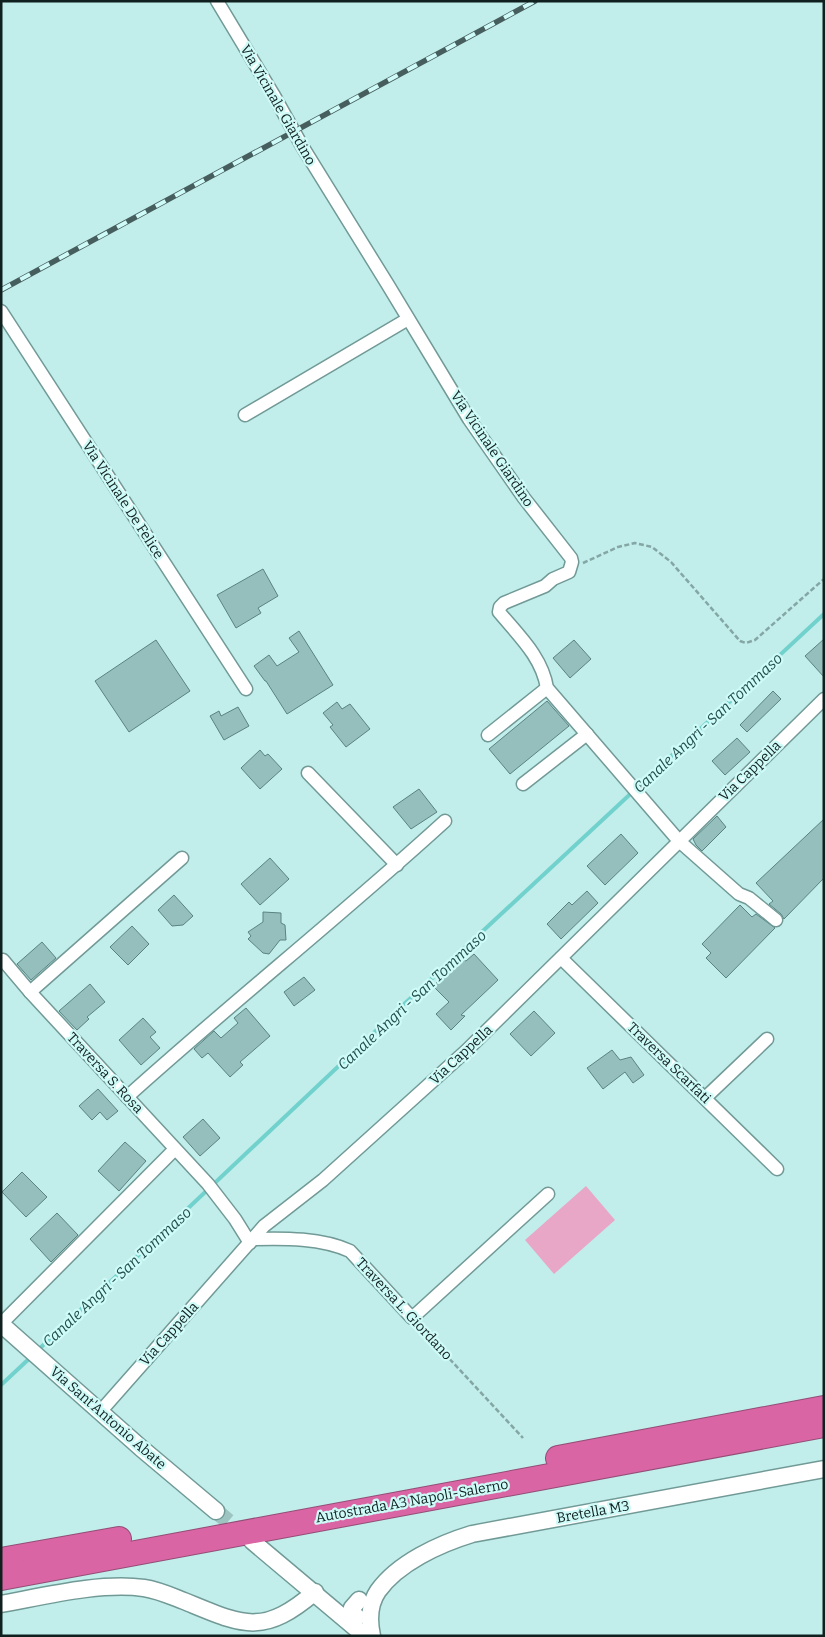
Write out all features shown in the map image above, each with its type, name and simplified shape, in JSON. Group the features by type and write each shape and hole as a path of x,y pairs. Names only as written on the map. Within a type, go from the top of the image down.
{"highway":[{"name":"Autostrada A3 Napoli-Salerno","path":"1,1560 824,1408"},
{"name":"Autostrada A3 Napoli-Salerno","path":"1,1578 824,1426"}],"street":[{"name":"Via Vicinale Giardino","path":"217,1 302,146 469,420 524,498 571,558 572,562"},
{"name":"Via Vicinale De Felice","path":"1,311 246,689"},
{"path":"245,415 408,319"},
{"path":"572,562 569,572 553,579 545,586 504,603 500,607 500,612 538,660 546,679 547,688 679,841 738,894 749,898 776,920"},
{"path":"488,735 547,688"},
{"name":"Via Cappella","path":"100,1412 264,1226 323,1180 466,1051 824,699"},
{"path":"523,784 587,734"},
{"path":"308,773 397,865"},
{"path":"127,1097 188,1042 397,865 445,821"},
{"path":"30,992 182,858"},
{"name":"Traversa Scarfati","path":"561,958 778,1169"},
{"name":"Traversa S. Rosa","path":"3,960 30,992 212,1189 252,1241"},
{"path":"705,1098 767,1039"},
{"path":"1,1324 176,1149"},
{"path":"412,1318 548,1194"},
{"name":"Traversa L. Giordano","path":"252,1241 286,1238 350,1250 412,1318"},
{"name":"Via Sant'Antonio Abate","path":"1,1324 216,1511"},
{"name":"Bretella M3","path":"348,1620 358,1616 369,1599 407,1564 439,1545 472,1534 824,1469"},
{"path":"252,1541 315,1592 365,1636"},
{"path":"1,1604 78,1590 143,1588 160,1592 233,1621 249,1624 266,1622 281,1617 315,1592"},
{"path":"329,1604 369,1599 372,1636"}],"path":[{"path":"572,562 578,564 588,561 618,547 635,542 652,547 671,562 740,641 746,643 755,640 824,579"},
{"name":"Traversa L. Giordano","path":"412,1318 523,1438"}],"shaded area":[{"path":"586,1186 615,1220 554,1274 525,1240"}],"building":[{"path":"263,569 278,596 258,608 261,613 236,628 217,595"},
{"path":"299,631 333,685 287,714 254,666 269,655 277,666 299,652 289,638"},
{"path":"824,639 824,677 805,656"},
{"path":"156,640 190,691 129,732 95,681"},
{"path":"574,640 591,659 570,678 553,658"},
{"path":"773,691 781,699 747,732 740,725"},
{"path":"547,701 569,726 510,774 489,749"},
{"path":"337,702 342,709 350,704 370,729 346,747 330,727 333,725 323,713"},
{"path":"238,707 249,726 224,740 210,716 219,711 221,716"},
{"path":"737,738 750,752 725,775 712,761"},
{"path":"260,750 265,756 268,754 282,769 260,789 241,768"},
{"path":"419,789 437,812 411,829 393,807"},
{"path":"717,816 726,827 702,851 693,839"},
{"path":"824,819 824,878 784,919 769,904 773,901 756,883"},
{"path":"621,834 638,853 605,885 587,866"},
{"path":"270,858 289,879 260,905 241,884"},
{"path":"587,891 598,903 561,939 547,924 569,902 572,905"},
{"path":"174,895 193,916 183,925 172,926 158,910"},
{"path":"740,905 752,917 756,914 775,928 726,978 706,958 711,953 702,944"},
{"path":"263,912 281,913 281,923 285,925 286,940 280,940 269,954 263,953 248,939 251,936 248,932 263,922"},
{"path":"132,926 149,944 128,965 110,947"},
{"path":"42,942 56,958 31,980 17,964"},
{"path":"474,954 498,980 461,1015 465,1016 451,1030 436,1014 449,1002 433,986 461,959 466,961"},
{"path":"304,977 315,990 294,1006 284,992"},
{"path":"90,984 105,1002 87,1017 89,1019 77,1030 59,1011"},
{"path":"246,1008 270,1036 240,1062 243,1065 230,1077 208,1053 202,1058 194,1049 214,1031 221,1038 238,1023 234,1018"},
{"path":"534,1011 555,1033 531,1056 510,1034"},
{"path":"143,1018 156,1032 150,1037 160,1048 141,1065 119,1040"},
{"path":"612,1050 620,1060 631,1057 644,1075 633,1083 625,1072 603,1089 587,1068"},
{"path":"98,1089 118,1111 107,1120 100,1112 92,1120 79,1106"},
{"path":"203,1119 220,1138 200,1156 183,1137"},
{"path":"125,1142 146,1161 119,1191 98,1171"},
{"path":"22,1172 47,1197 26,1217 2,1192"},
{"path":"57,1213 78,1235 51,1262 30,1239"}],"waterway":[{"name":"Canale Angri - San Tommaso","path":"37,1351 399,1009 824,614"},
{"name":"Canale Angri - San Tommaso","path":"1,1385 32,1356"}],"tunnel":[{"path":"216,1511 247,1537"}],"railway":[{"path":"1,290 535,1"}]}
